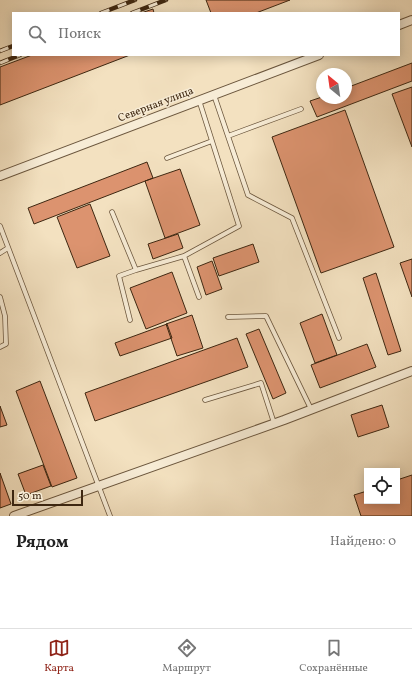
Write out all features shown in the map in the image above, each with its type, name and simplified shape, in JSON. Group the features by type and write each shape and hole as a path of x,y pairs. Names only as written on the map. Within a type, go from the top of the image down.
{"street":[{"path":"400,25 412,20"},
{"name":"Северная улица","path":"0,176 316,56"},
{"path":"14,516 274,423 412,371"}],"lane":[{"path":"214,95 248,195 292,218 340,338"},
{"path":"130,320 119,276 184,256 239,226 199,100"},
{"path":"228,136 301,109"},
{"path":"167,158 212,141"},
{"path":"112,212 136,270"},
{"path":"0,226 110,516"},
{"path":"0,253 8,248"},
{"path":"184,256 199,297"},
{"path":"0,297 5,316 6,344 0,347"},
{"path":"228,317 266,316 311,409"},
{"path":"206,400 262,383 274,423"}],"building":[{"path":"206,0 290,0 259,12 211,12"},
{"path":"153,9 154,12 144,12"},
{"path":"29,56 127,56 0,105 0,67"},
{"path":"412,63 412,81 352,104 352,86"},
{"path":"412,87 412,147 392,94"},
{"path":"316,99 316,104 351,104 317,117 310,101"},
{"path":"345,110 394,247 321,273 272,137"},
{"path":"147,162 153,178 34,224 28,208"},
{"path":"180,169 200,225 165,238 145,181"},
{"path":"90,204 110,256 77,268 57,217"},
{"path":"178,234 183,248 153,259 148,244"},
{"path":"253,244 259,262 219,276 213,258"},
{"path":"412,259 412,297 400,263"},
{"path":"212,261 222,289 206,295 197,267"},
{"path":"172,272 187,313 146,329 130,288"},
{"path":"376,273 401,351 388,355 363,278"},
{"path":"322,314 337,355 315,363 300,323"},
{"path":"192,315 203,348 177,356 166,324"},
{"path":"167,324 172,338 120,356 115,343"},
{"path":"259,329 286,393 273,399 246,334"},
{"path":"237,338 248,367 95,421 85,393"},
{"path":"367,344 376,367 320,388 311,365"},
{"path":"40,381 77,478 52,487 16,391"},
{"path":"382,405 389,427 358,437 351,415"},
{"path":"0,406 7,425 0,427"},
{"path":"43,465 51,486 26,495 18,474"},
{"path":"0,473 11,504 0,508"},
{"path":"412,475 412,516 361,516 354,495 364,492 364,504 400,504 400,479"}],"railway":[{"path":"104,12 135,0"},
{"path":"135,12 166,0"},
{"path":"0,51 12,46"},
{"path":"0,63 18,56"}]}
